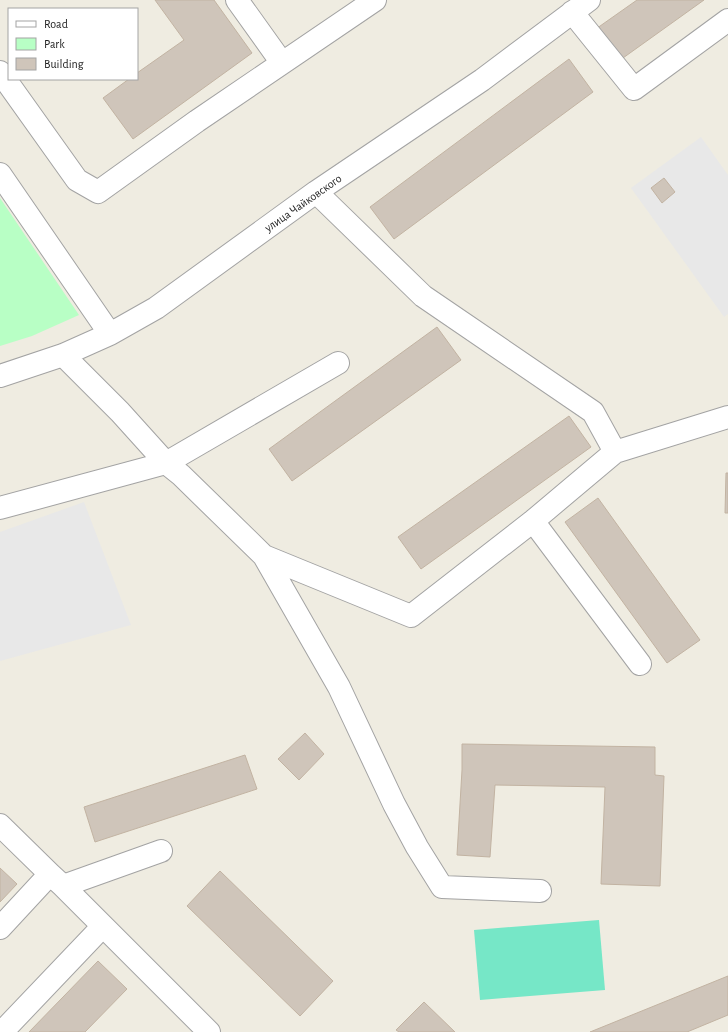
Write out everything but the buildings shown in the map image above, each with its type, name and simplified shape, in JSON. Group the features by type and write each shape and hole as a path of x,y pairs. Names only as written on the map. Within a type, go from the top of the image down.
{"street":[{"path":"237,0 282,63"},
{"path":"0,72 77,180 98,192 197,121 375,0"},
{"path":"581,6 634,89 728,20"},
{"name":"улица Чайковского","path":"0,376 63,355 110,334 156,308 316,192 482,80 581,6"},
{"path":"0,174 110,334"},
{"path":"316,192 422,296 593,412 615,452"},
{"path":"63,355 120,412 166,463 181,475 264,556 339,687 394,804 417,847 442,888 540,891"},
{"path":"0,508 166,463 338,363"},
{"path":"264,556 411,616 533,520 615,452 728,418"},
{"path":"533,520 640,664"},
{"path":"0,825 209,1032"},
{"path":"0,928 57,880 161,851"},
{"path":"2,1032 103,926"}],"green space":[{"path":"0,198 79,315 32,336 0,346"},
{"path":"599,920 605,990 480,1000 474,930"}],"shaded area":[{"path":"701,137 728,175 728,314 724,317 631,188"},
{"path":"84,502 131,625 0,661 0,532"}]}
